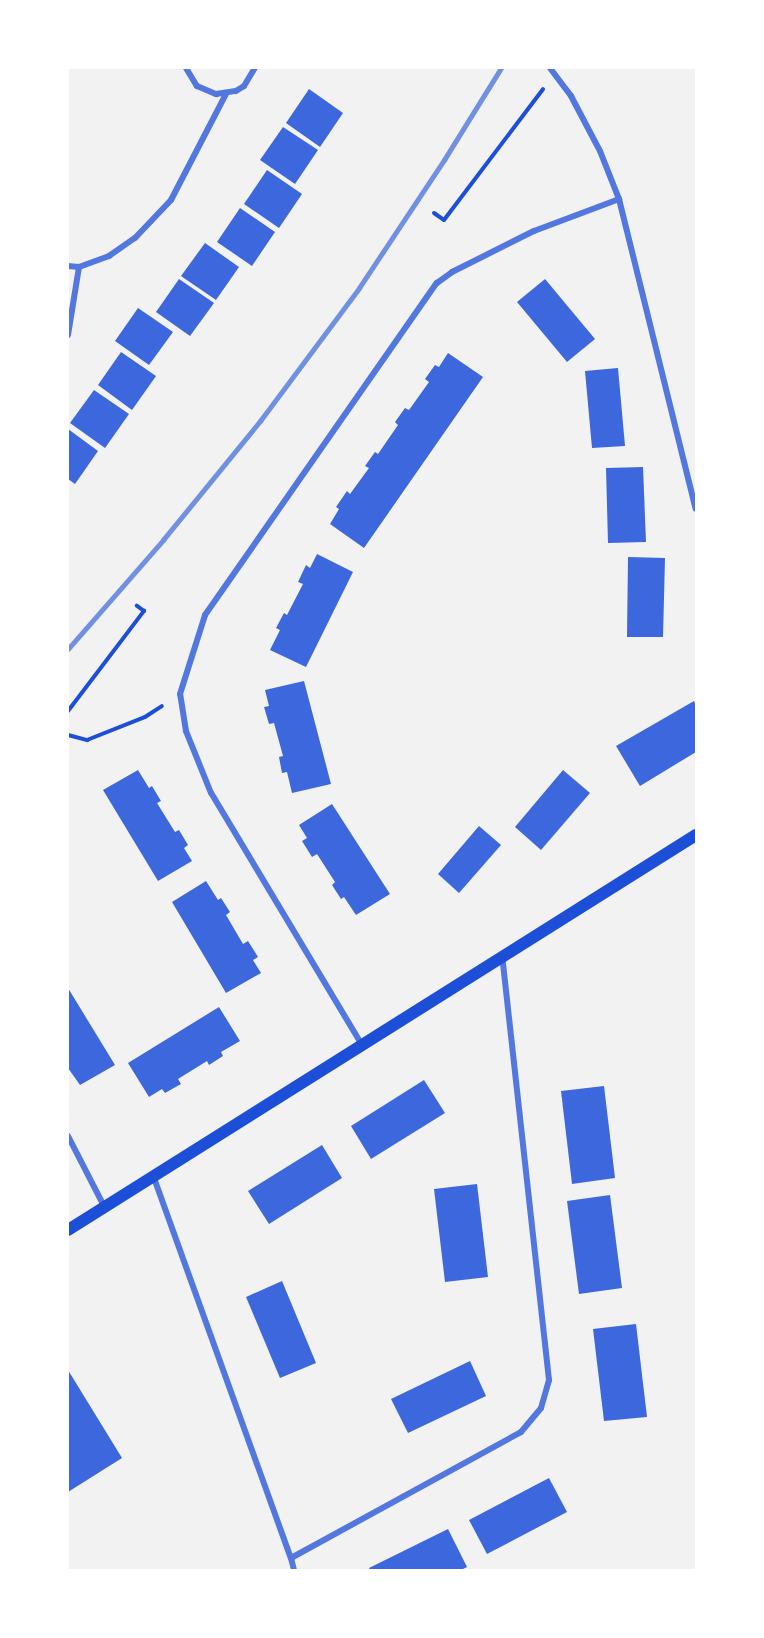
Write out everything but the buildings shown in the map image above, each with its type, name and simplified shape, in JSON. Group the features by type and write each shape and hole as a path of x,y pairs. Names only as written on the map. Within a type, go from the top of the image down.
{"main road":[{"path":"68,1230 696,836"}],"street":[{"path":"186,68 197,86 216,94 226,94 244,86 255,68"},
{"path":"552,71 570,96 600,152 619,199 696,509"},
{"path":"68,266 80,267 109,256 135,238 171,200 211,128 226,94"},
{"path":"362,1045 211,793 186,731 180,694 205,615 437,283 452,272 534,231 619,199"},
{"path":"68,334 80,267"},
{"path":"291,1558 521,1432 541,1408 549,1380 502,956"},
{"path":"68,1136 105,1208"},
{"path":"154,1178 294,1570"}],"path":[{"path":"434,213 444,220 552,71"},
{"path":"68,711 144,611 137,606"},
{"path":"68,735 87,740 145,717 180,694"}],"railway":[{"path":"68,649 163,540 260,421 359,288 444,160 501,68"}]}
